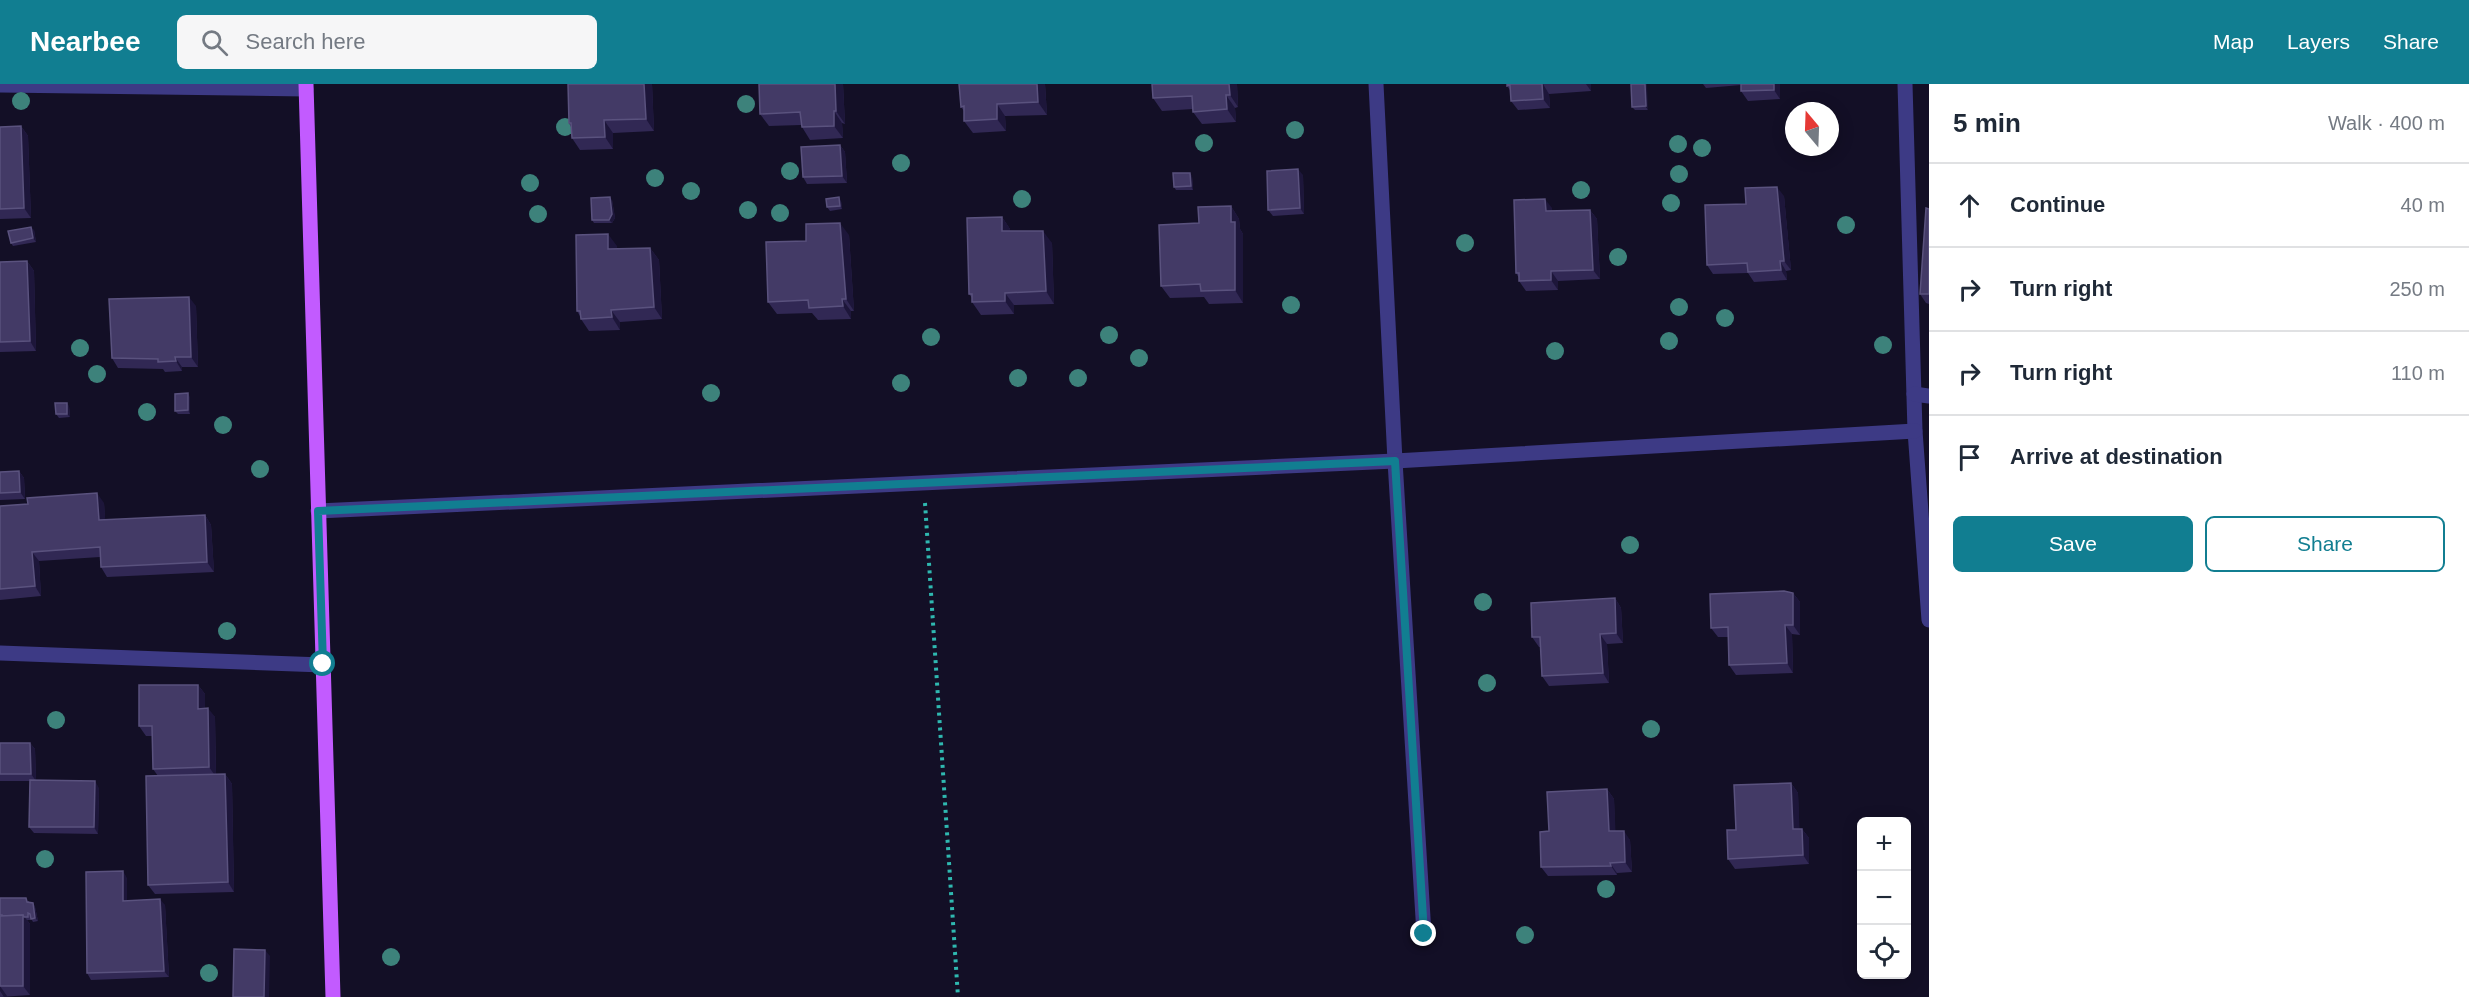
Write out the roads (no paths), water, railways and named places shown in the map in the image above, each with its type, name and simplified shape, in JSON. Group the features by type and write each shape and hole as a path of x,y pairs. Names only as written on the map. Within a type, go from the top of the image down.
{"main road":[{"path":"306,87 333,997"}],"street":[{"path":"1376,84 1395,461 1424,934"},
{"path":"1905,84 1921,395 1915,431 1929,620"},
{"path":"0,85 306,87"},
{"path":"318,511 923,481 1395,461 1915,431"},
{"path":"0,653 323,664"}]}
